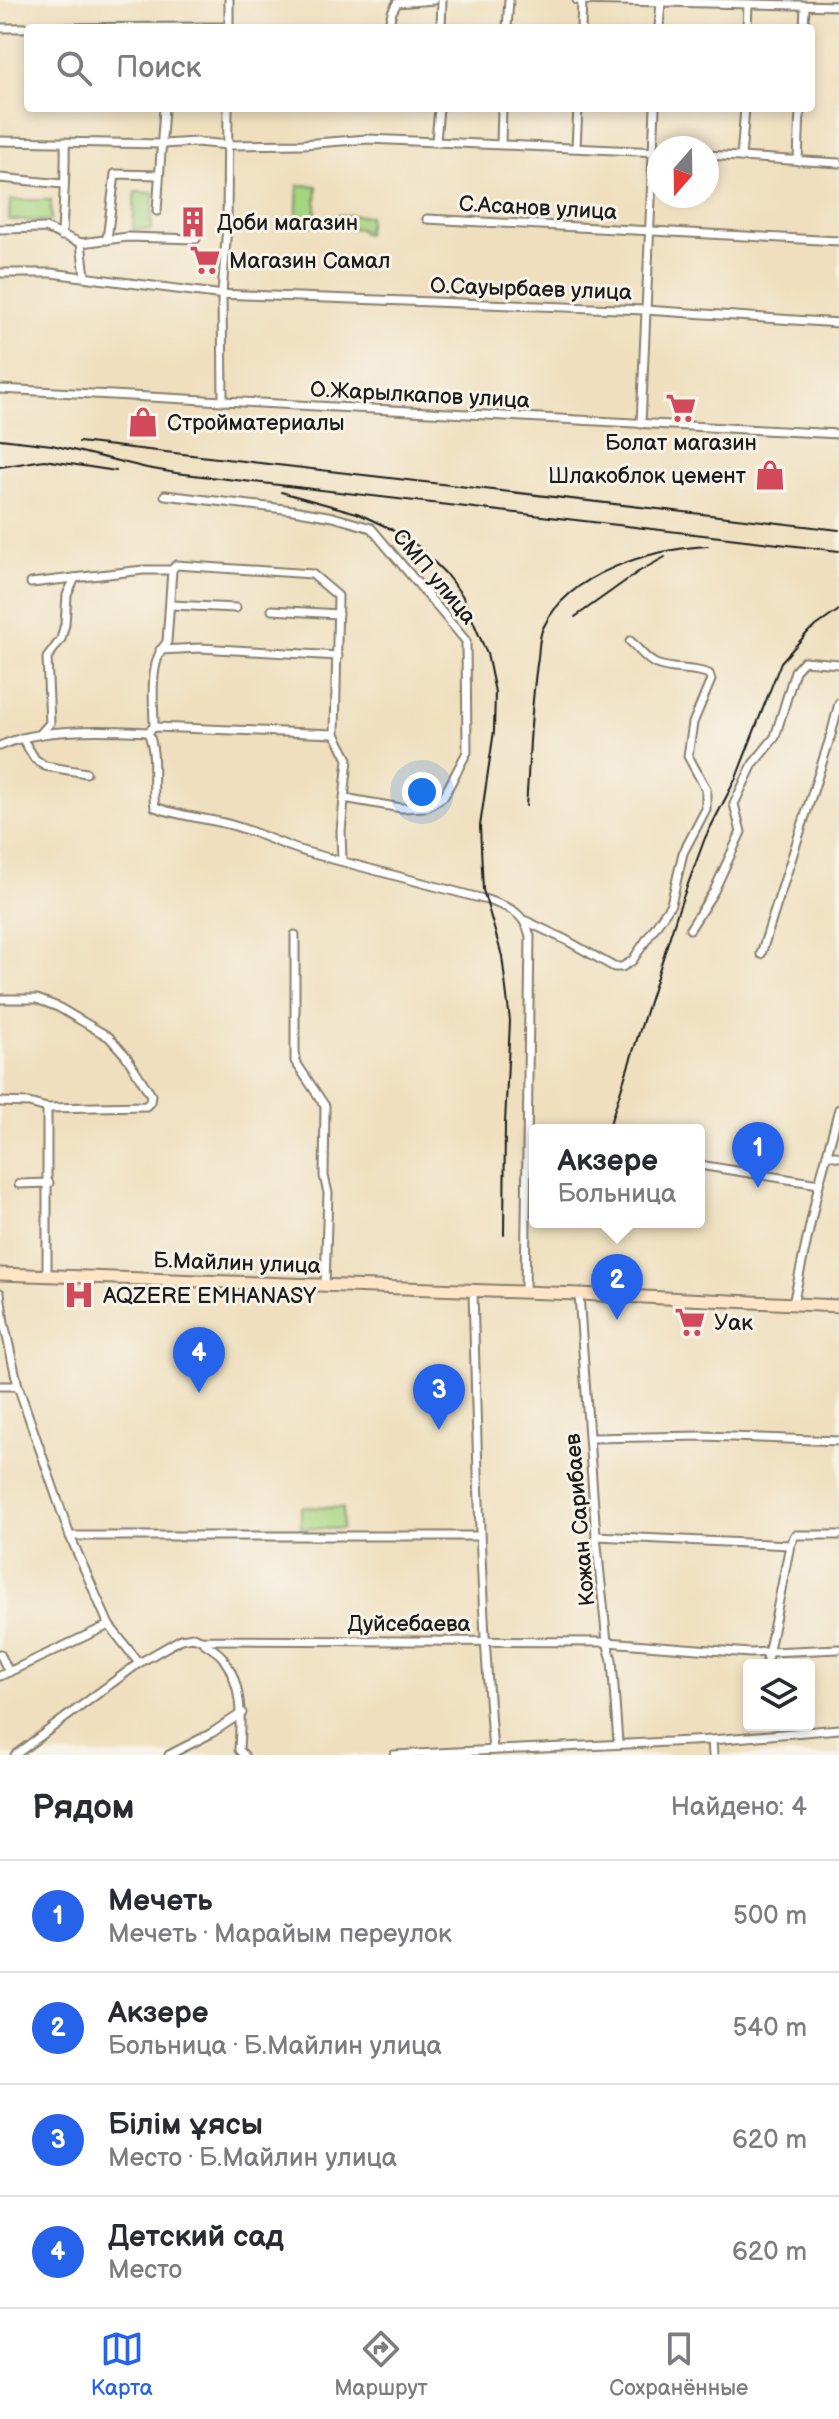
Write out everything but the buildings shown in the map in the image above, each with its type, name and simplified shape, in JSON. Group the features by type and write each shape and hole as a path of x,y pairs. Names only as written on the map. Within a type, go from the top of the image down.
{"street":[{"path":"229,0 229,24"},
{"path":"389,24 397,3 432,0"},
{"path":"441,24 442,0"},
{"path":"507,24 509,0"},
{"path":"581,24 580,0 839,6"},
{"path":"659,24 661,2"},
{"path":"747,24 748,5"},
{"path":"804,24 805,6"},
{"path":"0,28 24,28"},
{"path":"157,211 164,112"},
{"path":"223,401 222,294 227,225 228,112"},
{"path":"436,141 439,112"},
{"path":"501,144 502,112"},
{"path":"576,147 578,112"},
{"path":"655,112 656,136"},
{"path":"741,157 745,112"},
{"path":"798,161 800,112"},
{"path":"0,141 196,142 228,145 368,139 647,151"},
{"path":"62,236 65,142"},
{"path":"719,156 839,163"},
{"path":"107,240 115,174 159,175"},
{"path":"0,178 63,184"},
{"path":"641,424 650,208"},
{"name":"С.Асанов улица","path":"427,219 839,241"},
{"path":"0,229 45,228 81,243 128,237 196,239"},
{"path":"81,243 85,276"},
{"name":"О.Сауырбаев улица","path":"0,273 85,276 222,294 645,310 839,323"},
{"name":"О.Жарылкапов улица","path":"0,389 839,434"},
{"name":"СМП улица","path":"165,495 293,510 371,528 466,641 467,752 444,796 427,807 401,808 344,798"},
{"path":"342,861 348,759 335,734 338,596 312,574 176,565 172,570 167,642 160,650 156,663 151,730 155,807 235,826 279,844 506,906 526,921 614,967 622,967 632,961 671,904 683,853 706,809 706,789 688,756 693,723 711,680 709,674 697,669 653,663 630,641"},
{"path":"31,583 143,570 172,570"},
{"path":"40,734 50,723 47,658 61,639 67,595 75,578"},
{"path":"171,605 236,608"},
{"path":"272,610 338,614"},
{"path":"160,650 200,648 338,656"},
{"path":"690,929 714,891 741,832 734,804 753,764 775,737 795,671 804,661 839,664"},
{"path":"761,954 839,703"},
{"path":"0,746 40,734 111,730 335,734"},
{"path":"22,738 35,759 45,766 86,773"},
{"path":"525,1292 530,936 526,921"},
{"path":"295,935 295,1061 325,1106 324,1176 328,1193 325,1285"},
{"path":"0,999 37,999 58,1007 109,1037 126,1056 151,1095 146,1106 47,1108 29,1103 0,1102"},
{"path":"47,1108 47,1277"},
{"path":"793,1304 839,1109"},
{"path":"827,1154 839,1157"},
{"path":"705,1166 819,1184"},
{"path":"19,1184 49,1183"},
{"name":"Б.Майлин улица","path":"0,1274 839,1306"},
{"path":"473,1290 479,1536 493,1750"},
{"path":"0,1293 18,1386 70,1536 109,1625 139,1663"},
{"name":"Кожан Сарибаев","path":"579,1294 596,1536 607,1642 612,1660 618,1743"},
{"path":"0,1386 18,1386"},
{"path":"590,1438 703,1436 839,1441"},
{"path":"766,1659 790,1545 795,1535 839,1535"},
{"path":"70,1536 479,1536"},
{"path":"596,1536 790,1545"},
{"path":"0,1676 109,1625"},
{"name":"Дуйсебаева","path":"15,1755 139,1663 181,1639 193,1637 201,1640 607,1642 750,1653 839,1649"},
{"path":"201,1640 222,1656 235,1682 242,1713 239,1750 244,1755"},
{"path":"0,1654 9,1672"},
{"path":"169,1755 242,1713"},
{"path":"394,1755 712,1740 839,1729"},
{"path":"760,1731 760,1736"},
{"path":"712,1740 713,1755"}],"green space":[{"path":"298,185 317,186 315,226 296,225"},
{"path":"135,192 153,193 151,230 133,229"},
{"path":"10,200 51,200 51,221 9,220"},
{"path":"337,215 369,216 367,234 360,229 336,227"},
{"path":"301,1507 343,1508 342,1529 301,1528"}],"railway":[{"path":"0,439 52,445 176,473 839,551"},
{"path":"79,442 839,530"},
{"path":"0,467 44,460 116,471"},
{"path":"281,492 357,513 419,547 462,595 487,654 495,692 494,731 480,826 483,890 502,956 510,1021 504,1235"},
{"path":"526,806 540,639 555,609 572,592 614,567 662,552 708,546"},
{"path":"575,617 638,572 665,557"},
{"path":"610,1124 678,911 705,838 736,778 781,662 809,631 839,610"}],"place":[{"name":"Доби магазин","path":"193,222"},
{"name":"Магазин Самал","path":"205,260"},
{"name":"Болат магазин","path":"681,408"},
{"name":"Стройматериалы","path":"143,422"},
{"name":"Шлакоблок цемент","path":"770,475"},
{"name":"Мечеть","path":"758,1188"},
{"name":"AQZERE EMHANASY","path":"79,1295"},
{"name":"Акзере","path":"617,1320"},
{"name":"Уак","path":"690,1322"},
{"name":"Детский сад","path":"199,1393"},
{"name":"Білім ұясы","path":"439,1430"}]}
